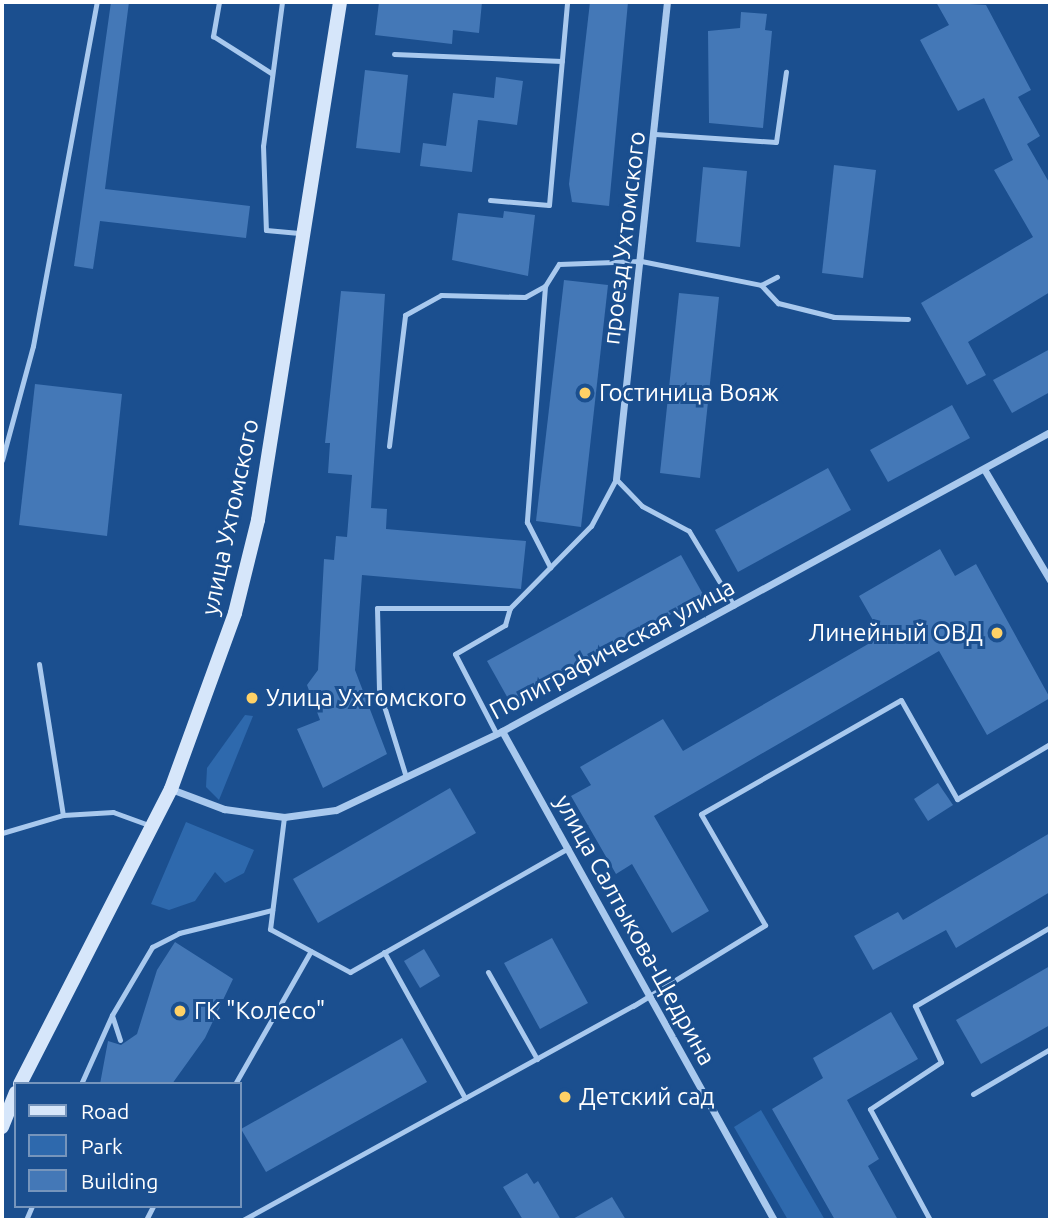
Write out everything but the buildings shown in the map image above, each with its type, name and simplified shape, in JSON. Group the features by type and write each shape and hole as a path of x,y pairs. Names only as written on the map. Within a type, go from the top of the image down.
{"street":[{"name":"улица Ухтомского","path":"21,1082 171,789 248,566 306,234 340,2"},
{"name":"проезд Ухтомского","path":"616,479 655,134 667,2"},
{"name":"Полиграфическая улица","path":"171,789 224,808 284,817 336,810 499,732 1050,432"},
{"path":"984,469 1050,580"},
{"name":"улица Салтыкова-Щедрина","path":"499,732 568,848 774,1220"},
{"path":"2,1127 14,1098"}],"lane":[{"path":"2,460 33,346 97,2"},
{"path":"219,2 213,36 271,73"},
{"path":"282,2 271,73 266,230 306,234"},
{"path":"490,200 549,205 567,2"},
{"path":"394,54 562,61"},
{"path":"655,134 776,142 786,72"},
{"path":"550,567 527,522 545,286 559,264 640,261 761,285 778,303 834,317 908,319"},
{"path":"761,285 777,277"},
{"path":"389,446 405,315 441,295 525,297 545,286"},
{"path":"499,732 455,654 505,625 510,608 591,526 616,479 642,506 688,531 734,606"},
{"path":"406,777 379,690 377,608 510,608"},
{"path":"39,664 63,815"},
{"path":"243,1220 537,1059 765,925 701,814 901,700 957,799 1050,744"},
{"path":"2,833 63,815 113,812 153,827"},
{"path":"284,817 270,929 350,972 568,848"},
{"path":"82,1082 112,1015 152,947 179,933 272,910"},
{"path":"930,1220 870,1109 941,1062 915,1006 1050,927"},
{"path":"236,1082 311,951"},
{"path":"384,953 465,1098"},
{"path":"488,972 537,1059"},
{"path":"112,1015 120,1040"},
{"path":"973,1094 1050,1049"}],"green space":[{"path":"245,715 253,716 219,800 206,787 207,768"},
{"path":"186,822 254,850 244,873 225,883 215,872 195,901 169,910 151,904"},
{"path":"761,1110 825,1220 788,1220 734,1127"}],"place":[{"name":"Гостиница Вояж","path":"585,393"},
{"name":"Линейный ОВД","path":"997,633"},
{"name":"Улица Ухтомского","path":"252,698"},
{"name":"ГК \"Колесо\"","path":"180,1011"},
{"name":"Детский сад","path":"565,1097"}]}
